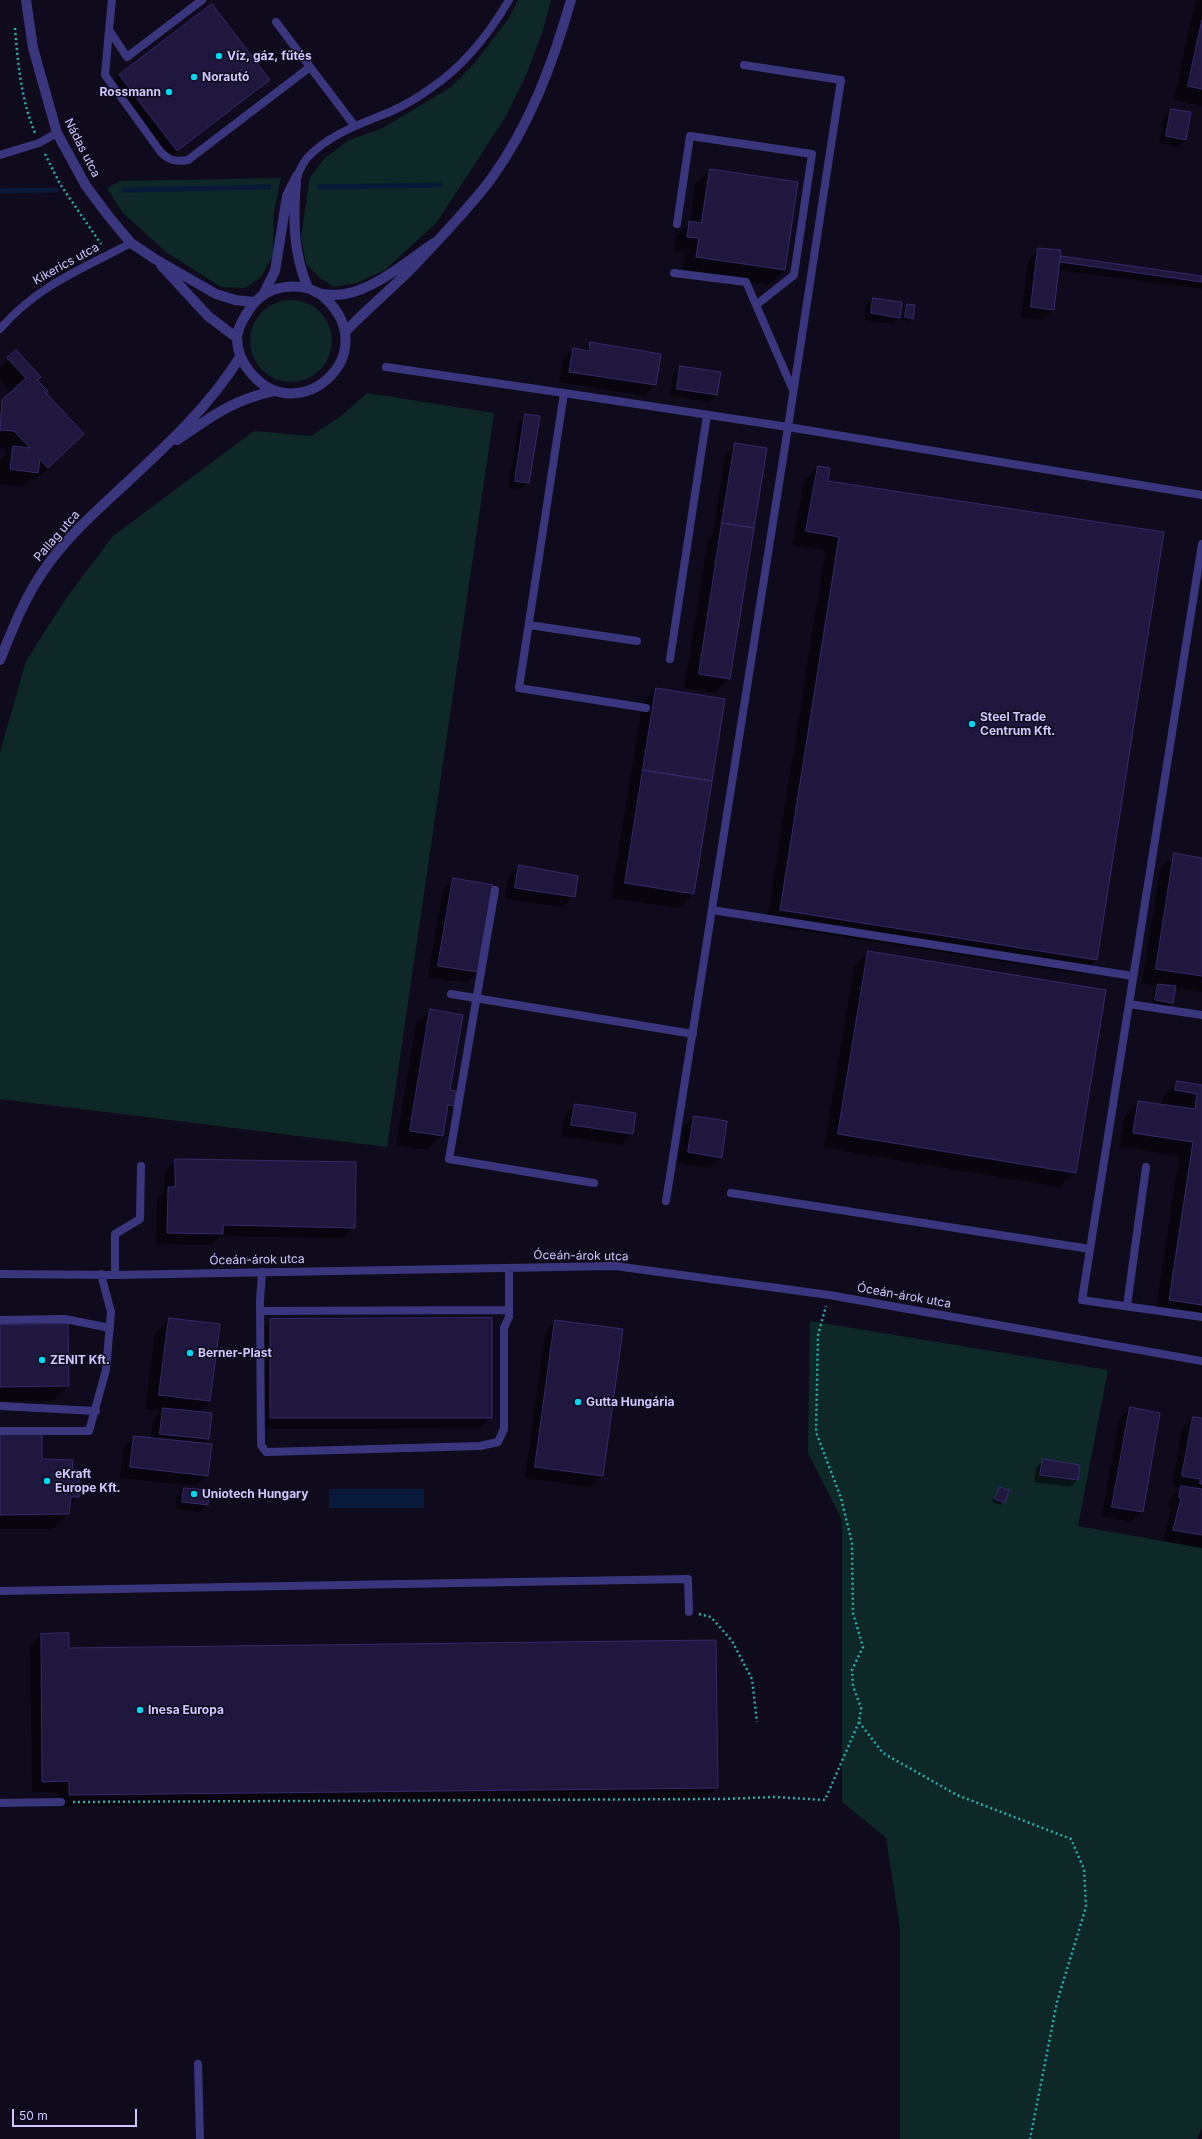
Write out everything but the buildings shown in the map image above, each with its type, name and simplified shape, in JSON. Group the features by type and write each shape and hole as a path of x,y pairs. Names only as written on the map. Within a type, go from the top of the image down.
{"street":[{"name":"Nádas utca","path":"26,0 33,48 57,133 86,186 110,218 131,242 156,259 216,294 234,300 254,302"},
{"path":"346,332 434,243 491,178 517,137 542,88 559,44 571,0"},
{"path":"297,176 293,212 296,256 308,288"},
{"path":"264,294 276,271 287,196 297,176"},
{"path":"319,293 345,294 377,281 434,243"},
{"name":"Nádas utca","path":"156,259 186,294 208,316 237,338"},
{"path":"285,286 308,288 319,293 332,303 341,317 346,332 345,350 338,368 326,382 310,390 292,394 274,391 257,381 245,366 240,356 237,338 240,323 254,302 264,294 285,286"},
{"path":"162,450 202,407 230,373 240,356"},
{"path":"162,450 226,407 250,396 274,391"},
{"name":"Pallag utca","path":"0,660 15,624 43,571 81,526 162,450"}],"lane":[{"path":"112,0 108,30 105,76 167,159 177,162 188,160 310,67"},
{"path":"108,30 127,57 202,0"},
{"path":"297,176 306,159 325,142 354,125 392,111 432,88 464,60 491,31 509,0"},
{"path":"276,22 354,125"},
{"path":"666,1201 794,391 841,80 744,66"},
{"path":"0,155 39,143 57,133"},
{"path":"677,224 690,136 812,154 794,275 756,305"},
{"name":"Kikerics utca","path":"0,329 17,309 45,288 131,242"},
{"path":"674,273 746,282 794,391"},
{"path":"386,367 788,427 1202,494"},
{"path":"564,393 519,688 646,708"},
{"path":"670,659 708,415"},
{"path":"1202,544 1082,1300 1202,1317"},
{"path":"529,625 637,641"},
{"path":"495,890 450,1159 594,1183"},
{"path":"712,910 1133,976"},
{"path":"451,994 693,1034"},
{"path":"1129,1004 1202,1015"},
{"path":"115,1275 115,1234 140,1219 141,1166"},
{"path":"1127,1306 1146,1167"},
{"path":"732,1192 1090,1248"},
{"name":"Óceán-árok utca","path":"0,1274 115,1275 615,1266 829,1295 1202,1361"},
{"path":"262,1272 260,1311 261,1445 266,1452 480,1446 498,1442 504,1429 504,1328 509,1317 509,1268"},
{"path":"0,1431 89,1431 96,1411 106,1370 110,1328 111,1312 101,1274"},
{"path":"260,1311 509,1310"},
{"path":"0,1320 65,1319 110,1328"},
{"path":"0,1406 96,1411"},
{"path":"0,1591 688,1579 688,1612"},
{"path":"0,1803 62,1802"},
{"path":"198,2064 200,2139"}],"path":[{"path":"62,1802 722,1799 775,1796 825,1800 859,1722 861,1708 852,1686 852,1670 863,1647 853,1614 852,1543 841,1498 816,1432 818,1335 829,1295"},
{"path":"688,1612 711,1617 732,1641 752,1679 757,1722"},
{"path":"859,1722 883,1753 957,1795 1071,1839 1084,1869 1086,1907 1057,2002 1030,2139"}],"green space":[{"path":"518,0 551,0 543,30 527,73 506,116 437,222 385,270 357,283 334,287 320,278 306,264 301,236 310,177 326,157 349,140 383,128 451,87 473,65 509,18"},
{"path":"281,178 274,211 273,256 261,277 245,288 221,287 166,252 123,213 107,188 120,181"},
{"path":"283,300 299,300 314,307 325,318 332,333 332,349 329,357 320,370 307,379 299,382 283,382 268,375 257,364 250,349 250,333 257,318 268,307"},
{"path":"367,393 494,413 387,1147 0,1099 0,752 26,661 67,597 113,536 254,431 311,436 341,416"},
{"path":"810,1321 1108,1370 1078,1526 1202,1548 1202,2128 1197,2139 900,2139 900,1928 886,1838 842,1802 842,1520 808,1453"}],"water":[{"path":"329,1489 424,1489 424,1508 329,1508"}],"waterway":[{"path":"319,187 440,185"},
{"path":"123,190 269,187"},
{"path":"0,191 56,190"}],"place":[{"name":"Víz, gáz, fűtés","path":"219,56"},
{"name":"Norautó","path":"194,77"},
{"name":"Rossmann","path":"169,92"},
{"name":"Steel Trade Centrum Kft.","path":"972,724"},
{"name":"Berner-Plast","path":"190,1353"},
{"name":"ZENIT Kft.","path":"42,1360"},
{"name":"Gutta Hungária","path":"578,1402"},
{"name":"eKraft Europe Kft.","path":"47,1481"},
{"name":"Uniotech Hungary","path":"194,1494"},
{"name":"Inesa Europa","path":"140,1710"}]}
